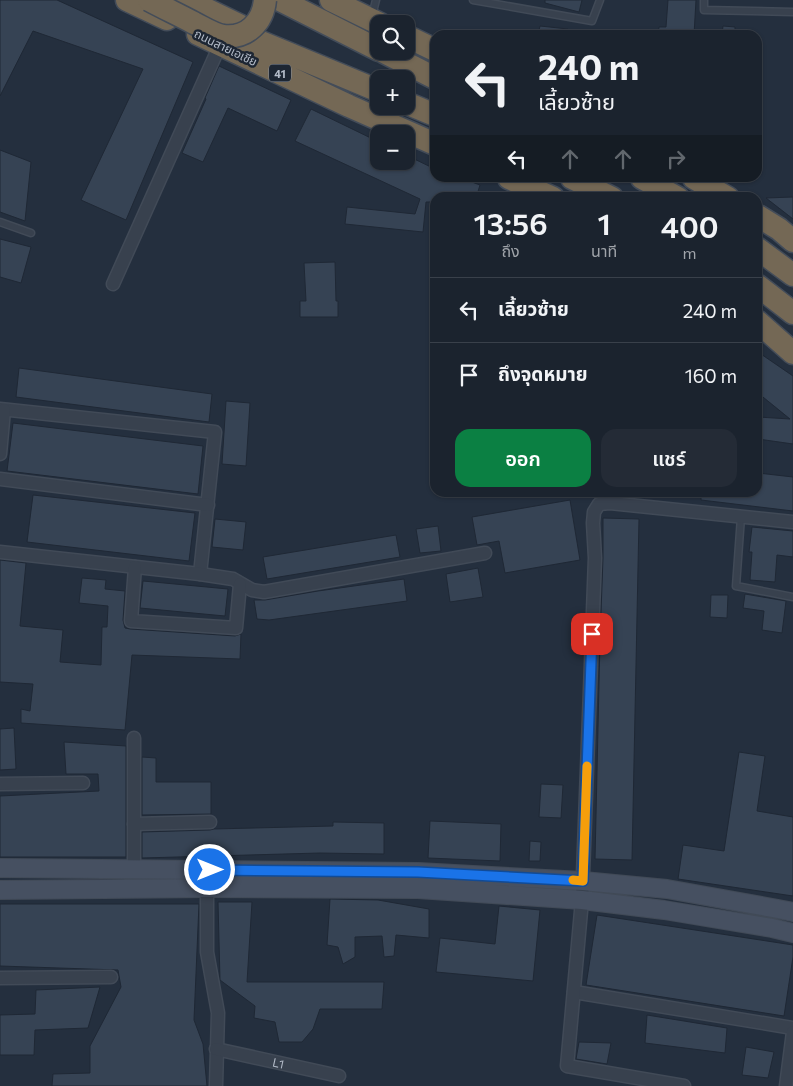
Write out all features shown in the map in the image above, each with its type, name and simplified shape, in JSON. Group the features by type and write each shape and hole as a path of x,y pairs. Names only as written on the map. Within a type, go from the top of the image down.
{"highway":[{"name":"ถนนสายเอเชีย","path":"127,0 340,102 430,142"},
{"path":"149,0 214,33 228,36 242,34 254,26 262,15 265,0"},
{"name":"ถนนสายเอเชีย","path":"159,0 370,88"},
{"path":"187,0 370,88"},
{"path":"280,0 370,45"},
{"path":"331,0 376,14"},
{"path":"415,40 430,48"},
{"path":"400,60 430,75"},
{"path":"415,107 430,113"},
{"path":"518,182 540,192"},
{"path":"580,182 600,192"},
{"path":"649,182 667,192"},
{"path":"701,182 718,192"},
{"path":"762,218 793,240"},
{"path":"762,252 793,275"},
{"path":"762,289 793,313"},
{"path":"762,326 793,353"}],"main road":[{"path":"0,868 418,872 583,881 667,888 793,912"},
{"path":"0,890 207,888 418,889 582,900 664,910 772,928 793,934"}],"street":[{"path":"113,284 220,45"},
{"path":"0,454 2,410 215,432 200,574"},
{"path":"0,479 208,505"},
{"path":"684,1086 567,1066 583,881 595,558 594,512 599,504 610,503 793,522"},
{"path":"0,552 200,574 233,579 252,590 264,592 484,553"},
{"path":"135,567 131,621 236,628 240,584"},
{"path":"134,738 134,869"},
{"path":"0,784 83,783"},
{"path":"134,824 210,822"},
{"path":"207,888 207,952 218,1013 216,1086"},
{"path":"0,978 111,977"},
{"path":"574,992 793,1030 786,1086"},
{"name":"L1","path":"216,1049 339,1076"}],"lane":[{"path":"473,0 592,21 600,0"},
{"path":"704,0 704,10 793,12"},
{"path":"0,222 31,233"},
{"path":"741,517 736,586 793,597"}],"building":[{"path":"0,0 57,0 193,62 126,220 81,200 143,69 33,31 0,96"},
{"path":"545,0 582,0 579,12 545,3"},
{"path":"668,0 696,0 694,30 659,30 659,27 666,27"},
{"path":"540,26 568,29 568,30 539,30"},
{"path":"723,26 735,27 735,30 723,30"},
{"path":"219,66 291,100 277,131 228,108 203,162 182,153"},
{"path":"311,109 370,138 370,170 415,170 415,159 430,167 430,182 472,182 480,185 478,192 430,192 430,202 426,202 423,232 345,224 347,207 415,214 420,199 295,141"},
{"path":"0,150 31,162 25,221 0,212"},
{"path":"793,197 793,219 766,198"},
{"path":"0,239 31,247 21,283 0,277"},
{"path":"335,262 338,317 300,317 300,301 306,301 304,263"},
{"path":"762,355 793,376 793,444 762,440 762,417 790,419 762,396"},
{"path":"19,368 212,394 209,422 16,397"},
{"path":"226,401 250,403 246,466 222,464"},
{"path":"13,423 203,446 198,494 7,471"},
{"path":"762,473 793,477 793,511 701,500 701,497 762,497"},
{"path":"33,495 195,513 189,561 27,542"},
{"path":"570,500 580,560 505,573 499,541 477,545 472,517"},
{"path":"603,518 639,519 632,860 595,859"},
{"path":"215,519 246,522 243,550 212,547"},
{"path":"438,526 441,551 420,553 416,529"},
{"path":"752,527 793,531 793,557 777,555 775,582 750,580 752,552 749,552"},
{"path":"396,535 400,557 267,579 263,557"},
{"path":"0,560 26,563 20,626 63,630 60,662 101,665 102,627 107,627 108,606 79,603 82,578 106,580 105,589 125,591 123,620 125,628 235,636 241,634 240,659 132,655 125,730 21,723 21,709 30,711 33,684 0,682"},
{"path":"478,568 483,597 450,602 446,574"},
{"path":"404,579 407,601 269,620 257,619 254,600 265,600"},
{"path":"143,581 228,589 225,616 140,608"},
{"path":"745,594 786,601 782,633 762,630 764,611 743,608"},
{"path":"711,595 728,595 727,618 710,617"},
{"path":"14,728 16,769 0,770 0,729"},
{"path":"64,742 126,746 126,857 0,857 0,796 99,791 98,774 66,774"},
{"path":"739,752 765,756 757,811 793,817 793,896 678,879 683,845 724,851"},
{"path":"142,757 156,758 156,782 211,782 211,814 142,815"},
{"path":"541,784 563,785 561,818 539,817"},
{"path":"430,821 501,824 500,861 428,858"},
{"path":"333,822 384,823 384,854 320,853 142,858 142,832 333,826"},
{"path":"530,841 541,842 540,861 529,861"},
{"path":"330,899 378,900 429,909 429,938 396,935 394,956 384,957 382,936 355,937 355,957 343,964 338,947 327,945"},
{"path":"218,902 252,902 247,982 384,982 382,1009 320,1009 313,1029 302,1042 279,1042 275,1022 254,1018 255,1006 220,980"},
{"path":"0,904 199,904 194,1020 203,1044 207,1086 52,1086 53,1074 90,1073 90,1046 121,987 118,970 0,966"},
{"path":"499,906 540,910 533,981 436,972 440,938 495,944"},
{"path":"597,915 793,945 793,957 784,1016 586,985"},
{"path":"100,987 88,1028 35,1030 34,1055 0,1055 0,1015 35,1014 36,990"},
{"path":"647,1015 727,1028 725,1053 645,1043"},
{"path":"579,1042 611,1043 607,1064 576,1059"},
{"path":"746,1047 774,1052 768,1078 742,1075"}],"slow traffic":[{"path":"573,880 583,881 587,766"}],"route":[{"path":"210,870 418,872 583,881 592,634"}]}
